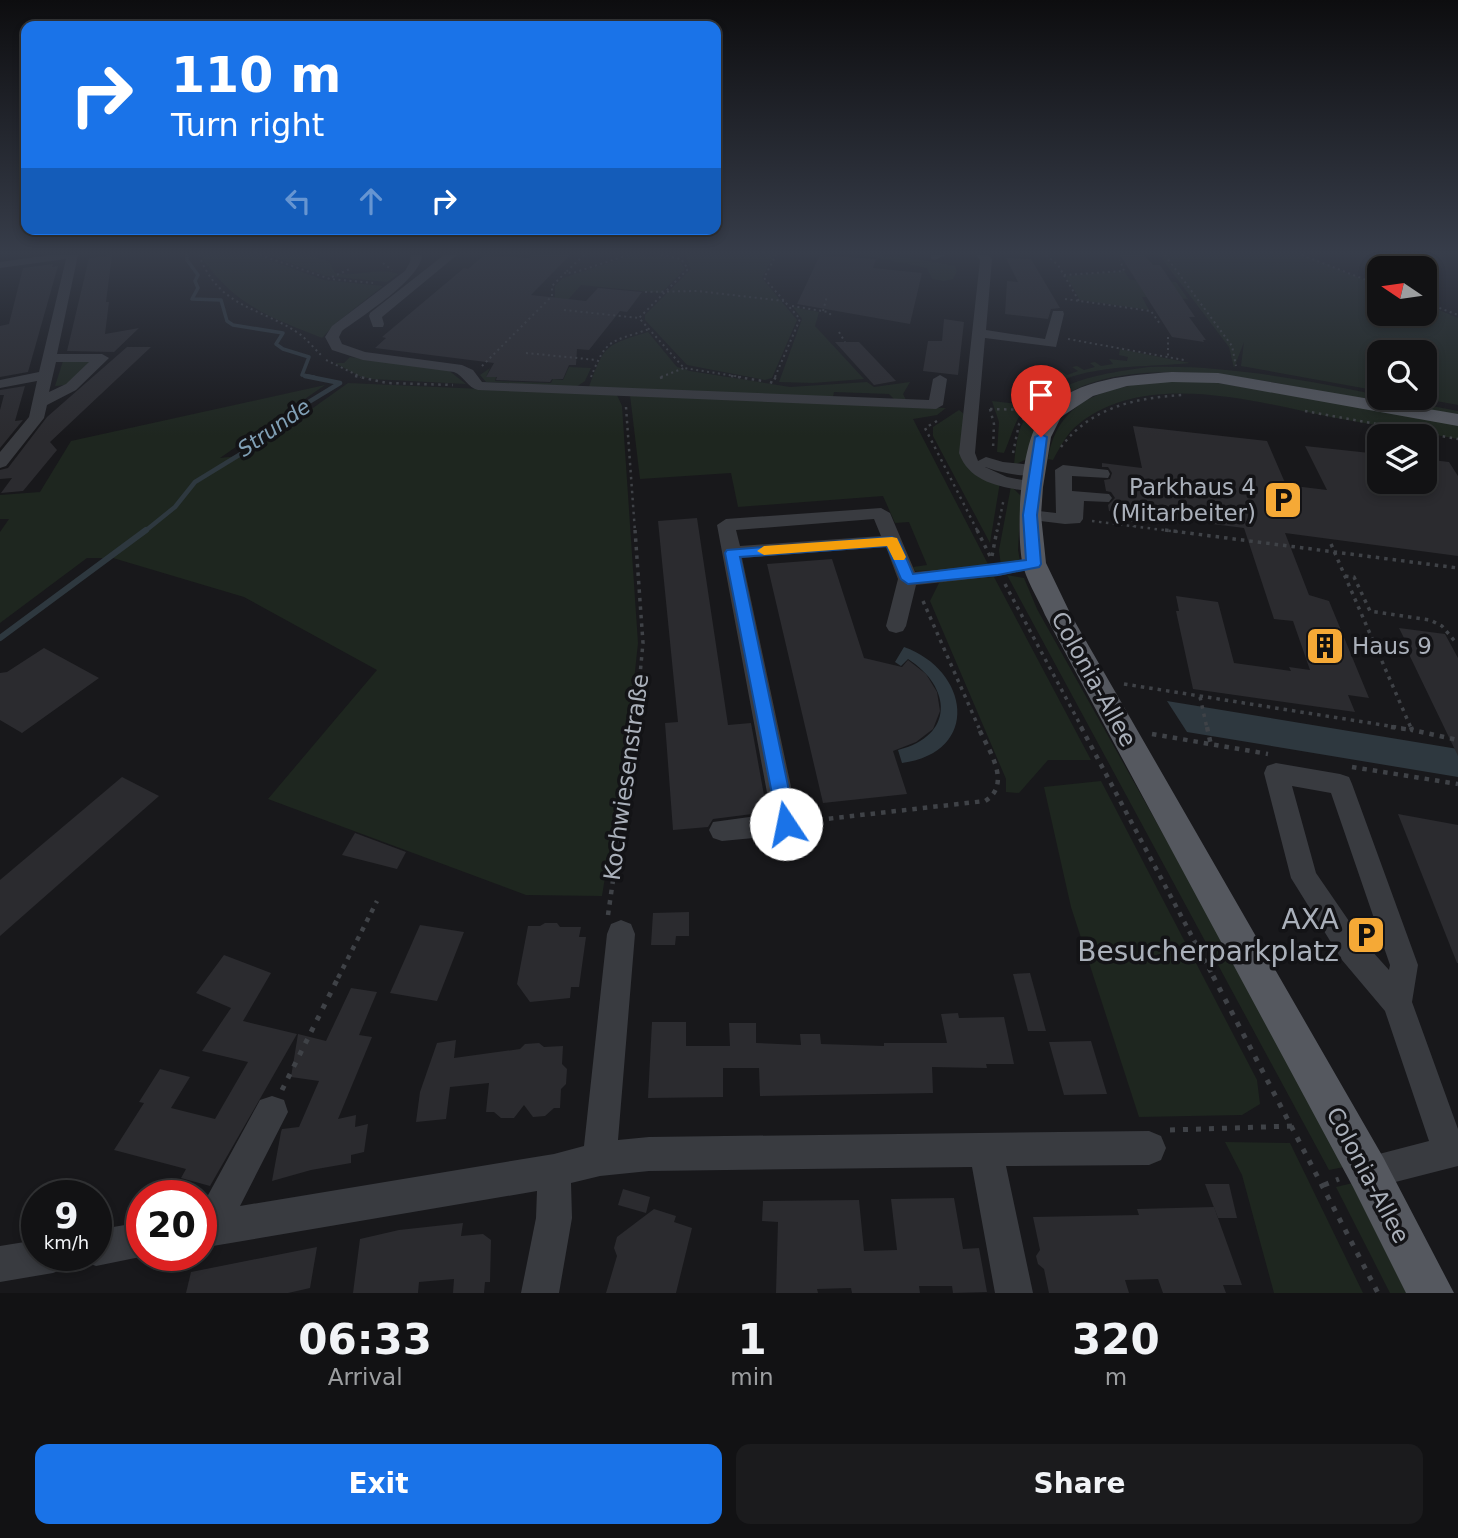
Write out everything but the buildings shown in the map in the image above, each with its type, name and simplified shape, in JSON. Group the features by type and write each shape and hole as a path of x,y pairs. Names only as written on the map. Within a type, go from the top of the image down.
{"main road":[{"name":"Colonia-Allee","path":"1432,1293 1368,1172 1093,678 1034,564 1021,480 1053,414 1087,392 1126,381 1172,377 1218,378 1458,420"}],"street":[{"path":"0,463 36,418 59,315"},
{"path":"356,315 334,333 334,344 363,356 457,368 468,373 478,386 936,405 940,379"},
{"path":"376,315 378,324"},
{"path":"981,315 979,333 983,408 970,425 968,460 973,467 985,474 1021,480 1070,519"},
{"path":"979,333 1051,344 1058,315"},
{"path":"329,362 344,350"},
{"path":"40,402 71,387 102,358 50,358"},
{"path":"0,384 46,376"},
{"path":"1070,519 1063,470 1102,474"},
{"path":"1070,519 1076,495 1104,498"},
{"path":"722,831 786,824 726,525 881,513 908,579 895,626"},
{"path":"732,553 892,541"},
{"path":"908,579 1034,564"},
{"path":"1368,1172 1454,1153 1397,1002 1352,950 1304,878 1276,773 1340,784 1404,965 1397,1002"},
{"path":"600,1159 621,934"},
{"path":"217,1209 271,1112"},
{"path":"217,1228 554,1171 600,1159 649,1154 1149,1149"},
{"path":"986,1150 1014,1293"},
{"path":"540,1293 554,1218 554,1171"},
{"path":"0,1264 21,1260"}],"path":[{"path":"262,315 301,335 329,362 356,377 374,382 478,386"},
{"path":"468,373 481,367 535,315"},
{"path":"614,315 639,318 684,368 773,383 800,319 797,315"},
{"path":"1154,315 1160,324"},
{"path":"1209,315 1232,346 1236,368 1226,367"},
{"path":"576,390 584,386 593,375 602,350 610,343 649,329"},
{"path":"839,332 845,342"},
{"path":"1054,336 1194,362"},
{"path":"1168,337 1168,357"},
{"path":"526,353 597,360"},
{"path":"1172,365 1184,365"},
{"name":"Kochwiesenstraße","path":"621,934 608,914 635,728 643,643 623,392"},
{"path":"1050,392 1039,399 1019,424 1021,480 991,558 1293,1126 1378,1293"},
{"path":"1060,449 1078,426 1115,406 1140,399 1189,395"},
{"path":"983,408 1030,410"},
{"path":"983,408 994,424 993,452 1021,480"},
{"path":"1296,409 1458,439"},
{"path":"1070,519 1458,568"},
{"path":"1132,519 1134,527"},
{"path":"1331,544 1412,730"},
{"path":"1345,576 1354,577 1370,611 1430,620 1442,626 1457,644"},
{"path":"786,824 980,803 992,798 999,787 999,775 928,606 908,579"},
{"path":"1093,678 1412,730 1456,739 1458,747"},
{"path":"1122,730 1211,745 1200,697"},
{"path":"271,1112 377,901"},
{"path":"1149,1149 1162,1130 1293,1126"}],"shaded area":[{"path":"269,315 346,315 322,338"},
{"path":"645,315 793,315 797,320 772,378 765,380 687,365 645,320"},
{"path":"799,315 818,315 815,326 864,379 813,383 779,382 802,319"},
{"path":"1205,315 1367,315 1367,326 1437,326 1437,315 1458,318 1458,405 1437,401 1437,340 1367,340 1367,389 1241,366 1244,342 1234,368 1229,347"},
{"path":"648,332 677,367 690,371 790,387 867,382 874,387 910,382 903,394 906,400 894,399 889,394 834,392 833,397 589,387 603,354 608,349 622,340"},
{"path":"1120,349 1190,363 1099,370 1054,384 1036,396 1021,413 1004,453 997,452 999,422 992,401 1019,404 1019,396 1033,393 1024,388 1030,384 1039,388 1047,383 1040,379 1044,377 1052,381 1062,377 1055,372 1060,370 1067,375 1078,371 1072,367 1077,366 1084,370 1095,367 1090,363 1095,362 1101,366 1113,364 1109,359 1127,361 1128,357 1119,355"},
{"path":"350,357 448,370 466,384 359,376 335,363 344,363"},
{"path":"93,359 67,385 55,386 63,361"},
{"path":"569,367 591,368 585,381 576,387 486,382 480,375 490,368 486,377 496,377 495,381 551,383 553,379 563,380"},
{"path":"1149,367 1227,370 1367,393 1367,399 1265,381 1180,372 1137,374 1098,381 1065,395 1040,419 1031,438 1027,459 1014,465 1019,432 1028,415 1040,402 1074,383"},
{"path":"1163,381 1206,381 1367,408 1367,410 1458,423 1458,439 1437,435 1437,424 1370,424 1233,398 1164,394 1131,399 1101,410 1074,428 1053,460 1048,459 1054,438 1063,421 1075,409 1089,399 1124,387"},
{"path":"348,383 617,395 622,406 638,643 629,728 602,896 526,895 268,799 377,670 244,597 113,558 87,558 0,623 0,532 9,519 0,519 0,495 40,492 71,441 325,385 220,458 247,455"},
{"path":"630,395 946,408 937,415 913,419 990,568 915,571 913,567 927,565 909,522 895,523 883,496 738,507 731,473 640,479"},
{"path":"1437,407 1458,411 1458,416 1425,410 1437,410"},
{"path":"959,410 964,414 963,450 968,465 985,477 1000,482 990,543 933,436 933,427"},
{"path":"1011,486 1021,496 1018,550 1020,561 1001,566 999,550"},
{"path":"1007,575 1024,578 1037,609 1349,1166 1329,1170"},
{"path":"994,577 1091,760 1048,760 1019,793 1006,792 1006,779 930,601 939,583 943,581"},
{"path":"904,647 926,658 942,673 953,691 957,710 955,728 945,743 928,756 902,763 898,750 917,743 930,734 938,722 941,710 939,696 923,670 908,659 901,666 895,662"},
{"path":"1167,701 1458,749 1458,777 1187,732"},
{"path":"1101,781 1257,1080 1260,1104 1242,1115 1139,1117 1071,907 1044,787"},
{"path":"1225,1142 1290,1143 1363,1293 1274,1293 1242,1175"},
{"path":"1357,1182 1415,1293 1390,1293 1336,1187"}],"waterway":[{"name":"Strunde","path":"225,315 227,321 233,325 283,333 276,344 309,357 302,375 314,377"},
{"name":"Strunde","path":"144,532 175,507 195,482 244,452 281,424 289,414 340,383 305,376"},
{"name":"Strunde","path":"0,638 146,530"}],"slow traffic":[{"path":"764,551 892,541 899,557"}],"place":[{"name":"Parkhaus 4 (Mitarbeiter)","path":"1283,500"},
{"name":"Haus 9","path":"1325,646"},
{"name":"AXA Besucherparkplatz","path":"1366,935"}],"route":[{"path":"786,824 732,553 892,541 908,579 1034,564 1030,515 1041,437"}]}
